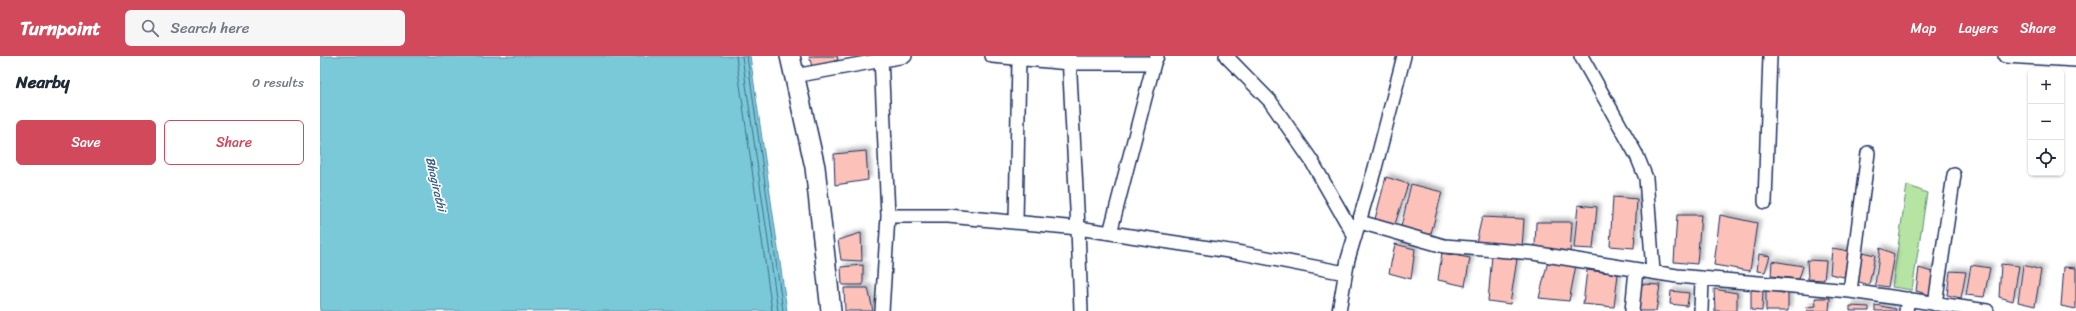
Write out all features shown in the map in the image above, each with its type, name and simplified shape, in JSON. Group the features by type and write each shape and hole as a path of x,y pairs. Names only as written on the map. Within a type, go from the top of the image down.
{"street":[{"path":"790,56 815,167 831,311"},
{"path":"794,76 881,58 905,56"},
{"path":"992,56 1069,59 1156,59 1110,233"},
{"path":"1226,56 1270,101 1311,160 1355,237"},
{"path":"1339,311 1345,273 1404,56"},
{"path":"1581,56 1636,156 1646,178 1653,271"},
{"path":"1765,202 1770,56"},
{"path":"2005,56 2076,60"},
{"path":"881,58 888,216 882,311"},
{"path":"1016,222 1019,58"},
{"path":"1069,59 1081,311"},
{"path":"1850,291 1868,153"},
{"path":"1935,304 1954,175"},
{"path":"888,216 948,216 1078,228 1242,253 1345,273"},
{"path":"1360,222 1444,246 1533,253 1636,270 1702,278 1850,291 1907,305 1935,304 1987,311"},
{"path":"1632,311 1636,270"},
{"path":"1701,311 1702,278"}],"green space":[{"path":"1907,185 1927,193 1912,290 1892,287"}],"water":[{"name":"Bhagirathi","path":"320,56 750,56 787,311 320,311"}],"building":[{"path":"809,56 837,56 838,60 812,67"},
{"path":"866,151 868,180 835,185 834,154"},
{"path":"1386,177 1408,184 1394,227 1375,219"},
{"path":"1411,184 1442,192 1430,237 1400,231"},
{"path":"1613,197 1637,199 1634,248 1610,246"},
{"path":"1578,205 1597,207 1593,249 1574,248"},
{"path":"1677,215 1701,215 1697,264 1674,262"},
{"path":"1720,215 1757,223 1750,271 1714,265"},
{"path":"1482,217 1524,219 1522,248 1476,243"},
{"path":"1536,222 1572,222 1570,252 1535,247"},
{"path":"861,233 862,261 841,260 838,240"},
{"path":"1395,244 1415,249 1411,279 1389,273"},
{"path":"1832,248 1849,251 1844,277 1830,274"},
{"path":"1880,248 1894,254 1888,287 1875,285"},
{"path":"1862,252 1875,255 1869,285 1856,281"},
{"path":"1442,253 1470,258 1465,286 1438,280"},
{"path":"1759,254 1770,256 1765,272 1757,271"},
{"path":"1492,255 1517,259 1510,304 1488,301"},
{"path":"1807,260 1826,261 1824,280 1808,279"},
{"path":"1548,261 1576,265 1569,301 1539,298"},
{"path":"1772,261 1803,266 1799,279 1771,276"},
{"path":"2001,264 2019,266 2013,301 1999,297"},
{"path":"863,265 863,285 842,285 841,267"},
{"path":"1971,265 1990,268 1984,297 1966,295"},
{"path":"2023,265 2041,270 2035,306 2018,302"},
{"path":"2064,267 2076,268 2076,309 2061,306"},
{"path":"1919,268 1938,274 1933,296 1916,291"},
{"path":"1587,270 1618,274 1614,307 1583,304"},
{"path":"1950,271 1966,272 1961,298 1947,295"},
{"path":"1640,284 1660,285 1656,311 1638,311"},
{"path":"844,288 868,288 873,311 845,311"},
{"path":"1714,289 1737,293 1737,311 1715,311"},
{"path":"1751,289 1763,291 1762,311 1751,310"},
{"path":"1766,290 1788,294 1788,311 1766,311"},
{"path":"1671,291 1689,293 1687,306 1670,304"},
{"path":"1815,298 1830,298 1829,311 1807,311 1806,307 1816,306"},
{"path":"1875,305 1896,309 1896,311 1875,311"},
{"path":"1850,306 1869,307 1869,311 1850,311"}]}
